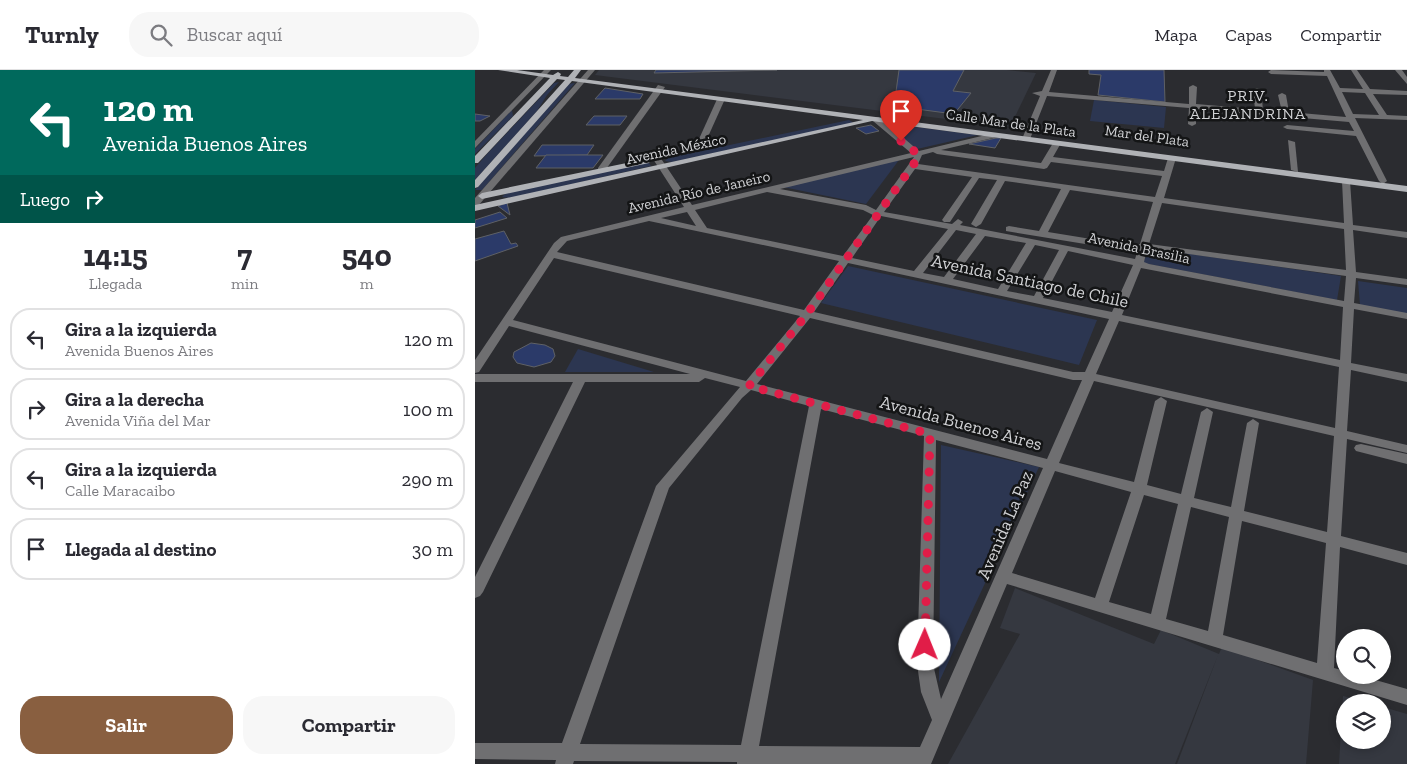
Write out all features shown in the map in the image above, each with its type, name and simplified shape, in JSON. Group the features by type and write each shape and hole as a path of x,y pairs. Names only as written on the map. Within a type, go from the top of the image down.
{"main road":[{"path":"501,70 546,72"},
{"path":"534,70 546,72"},
{"name":"Mar del Plata","path":"546,72 660,89 1407,184"},
{"path":"475,161 558,74"},
{"path":"475,185 574,75"},
{"name":"Calle Mar de la Plata","path":"660,89 721,99 857,117 879,117 994,135 1022,136 1057,143 1407,189"},
{"path":"513,107 521,113"},
{"name":"Avenida México","path":"482,196 601,170 659,162 698,150 866,114"},
{"name":"Avenida México","path":"475,208 659,162 879,117"}],"street":[{"path":"475,204 592,70"},
{"path":"1040,94 1046,70"},
{"path":"1022,136 1040,94 1054,70"},
{"path":"1355,70 1384,117"},
{"path":"1398,70 1407,82"},
{"path":"475,146 546,72"},
{"path":"1271,72 1328,72 1383,181"},
{"path":"1192,124 1193,87"},
{"path":"601,170 660,89"},
{"path":"1254,123 1257,90"},
{"path":"1337,90 1407,93"},
{"path":"1040,94 1193,106 1222,106 1256,112 1286,114 1351,118 1407,118"},
{"path":"1282,95 1286,114"},
{"path":"698,150 721,99"},
{"path":"875,210 913,166 919,156 879,117"},
{"path":"1287,127 1359,134"},
{"name":"Avenida Río de Janeiro","path":"475,369 551,254 560,242 570,236 994,135"},
{"path":"1291,142 1295,170"},
{"path":"1046,163 1057,143"},
{"path":"930,151 1167,174"},
{"path":"566,758 659,494 669,478 802,313 914,153"},
{"name":"Avenida La Paz","path":"924,760 1138,264 1172,158"},
{"path":"659,162 704,230"},
{"path":"913,166 1407,235"},
{"path":"916,275 953,223 977,175"},
{"path":"947,281 979,228 1003,178"},
{"path":"1325,672 1351,272 1346,181"},
{"path":"1043,235 1067,187"},
{"name":"Avenida Brasilia","path":"768,190 979,228 1032,242 1126,259 1138,264 1407,316"},
{"name":"Avenida Santiago de Chile","path":"647,218 1407,378"},
{"name":"Avenida Brasilia","path":"979,228 1122,247 1143,246 1351,272 1407,282"},
{"path":"1000,293 1032,242"},
{"path":"1037,300 1065,248"},
{"path":"551,254 1073,376 1253,423 1407,450"},
{"name":"Avenida Buenos Aires","path":"506,322 717,378 743,388 816,404 1407,559"},
{"path":"475,378 717,378"},
{"path":"475,592 581,378"},
{"path":"1088,380 1339,438 1407,459"},
{"path":"1100,606 1139,489 1161,400"},
{"path":"747,759 816,404"},
{"path":"1157,623 1207,412"},
{"path":"1214,640 1253,423"},
{"path":"930,434 925,664 930,692 941,720"},
{"path":"1004,577 1407,697"},
{"path":"475,751 566,758 924,760"}],"shaded area":[{"path":"599,70 1007,70 1036,73 1010,127 595,75"},
{"path":"559,82 547,95 537,111 475,180 475,168 487,154 554,83"},
{"path":"575,83 482,190 475,190 569,84"},
{"path":"1094,100 1166,107 1164,128 1090,121"},
{"path":"512,110 513,116 475,154 475,149"},
{"path":"849,120 854,123 672,162 665,161 668,158"},
{"path":"884,123 978,135 917,149"},
{"path":"899,160 866,204 783,187"},
{"path":"649,163 651,166 510,198 502,197 506,193"},
{"path":"1150,248 1341,276 1337,300 1143,263"},
{"path":"848,266 1097,320 1079,365 821,303"},
{"path":"1358,281 1407,288 1407,314 1360,305"},
{"path":"578,349 654,372 565,372"},
{"path":"941,445 1039,467 939,682"},
{"path":"1015,588 1154,644 1161,630 1219,654 1222,647 1313,680 1306,764 1177,764 1218,655 1175,764 948,764 1020,634 1000,628"},
{"path":"1391,709 1407,714 1407,764 1339,764 1340,749 1391,749"}],"building":[{"path":"656,70 777,70 654,73"},
{"path":"899,70 964,70 953,91 971,93 954,114 894,106"},
{"path":"1089,70 1164,70 1165,102 1098,95 1101,75 1089,74"},
{"path":"605,88 643,94 640,99 595,99"},
{"path":"475,114 490,116 480,121 475,121"},
{"path":"594,116 627,116 620,125 586,125"},
{"path":"871,125 879,131 866,134 856,128"},
{"path":"1001,138 995,148 969,144"},
{"path":"542,145 594,145 587,155 534,156"},
{"path":"546,155 603,155 593,168 536,168"},
{"path":"507,203 510,215 498,206"},
{"path":"500,212 507,218 475,228 475,220"},
{"path":"504,231 511,244 516,243 518,246 475,261 475,239"},
{"path":"531,343 545,345 553,349 555,356 551,362 534,367 517,363 513,357 514,352"}],"district":[{"name":"PRIV. ALEJANDRINA","path":"1248,104"}],"route":[{"path":"901,141 918,154 918,158 807,314 749,386 930,434 925,645"}]}
